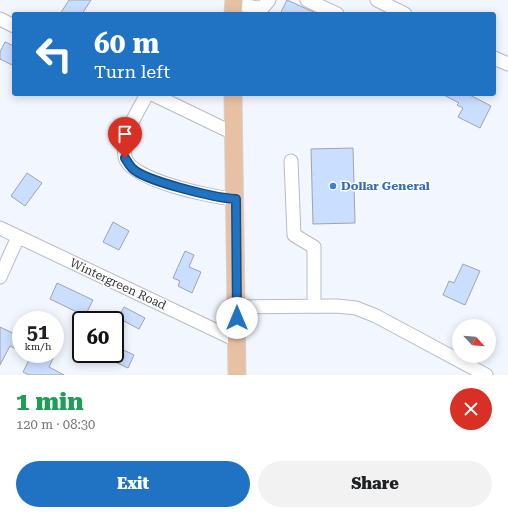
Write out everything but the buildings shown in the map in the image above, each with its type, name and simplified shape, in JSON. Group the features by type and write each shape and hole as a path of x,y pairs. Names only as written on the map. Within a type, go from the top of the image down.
{"main road":[{"path":"233,96 236,199 237,375"}],"street":[{"path":"234,6 263,8 269,0"},
{"path":"307,0 332,12"},
{"path":"377,0 401,12"},
{"path":"0,19 12,25"},
{"path":"496,59 508,64"},
{"path":"146,96 126,141 125,158 132,169 180,188 236,199"},
{"path":"156,96 235,134"},
{"path":"291,161 294,235 314,247 314,306"},
{"name":"Wintergreen Road","path":"0,228 236,340"},
{"path":"0,277 18,237"},
{"path":"237,307 314,306 356,308 376,316 486,375"}],"place":[{"name":"Dollar General","path":"333,186"}],"route":[{"path":"125,158 132,169 152,178 180,188 212,196 236,199 237,318"}]}
